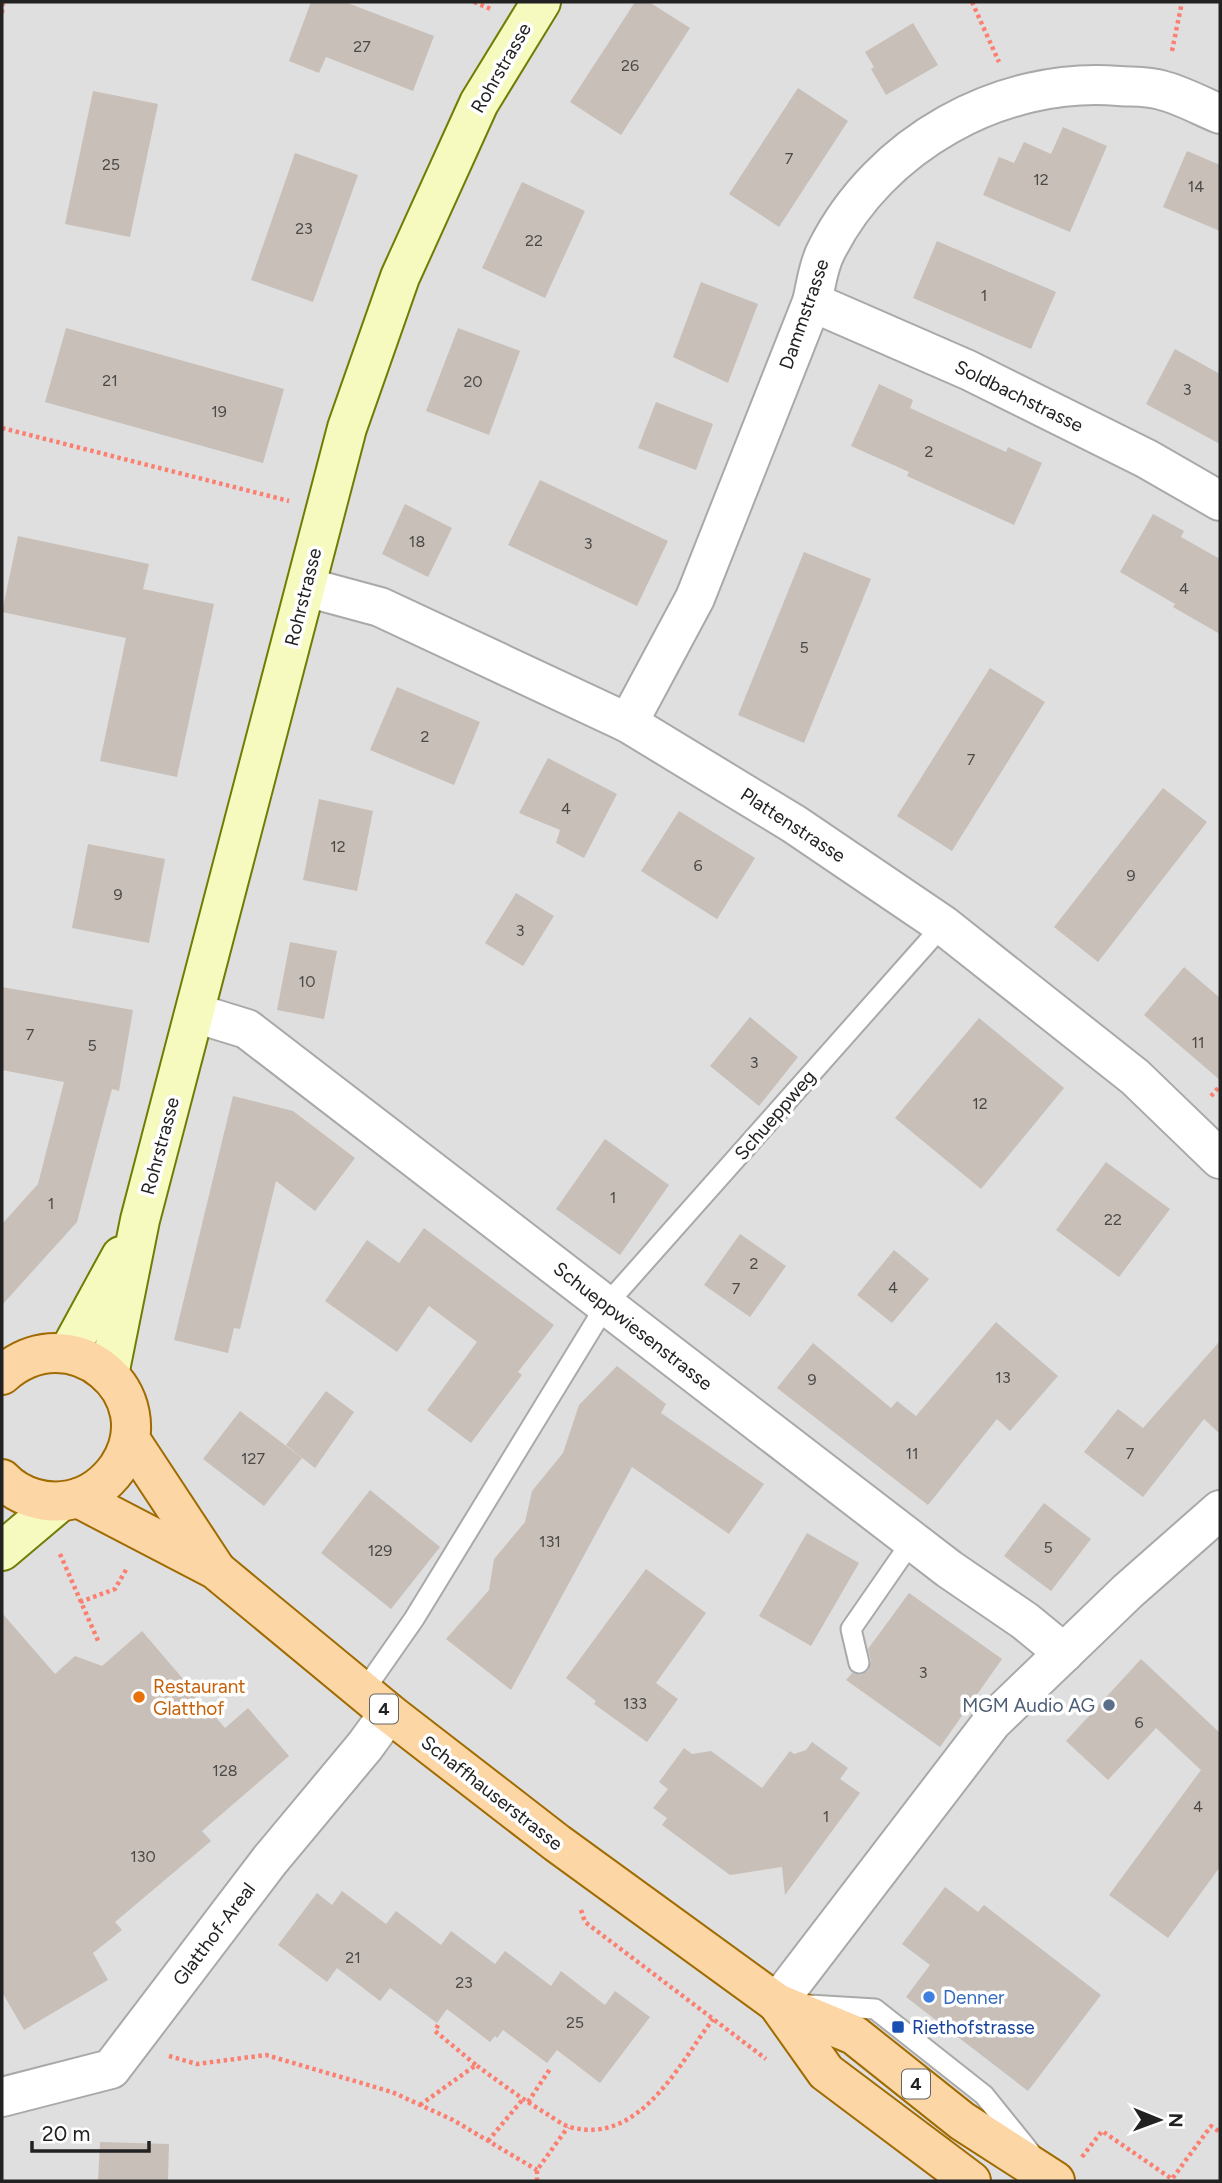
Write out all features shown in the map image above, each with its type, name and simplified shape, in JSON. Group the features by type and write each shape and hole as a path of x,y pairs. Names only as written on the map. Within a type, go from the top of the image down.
{"main road":[{"name":"Rohrstrasse","path":"109,1374 140,1220 347,428 400,277 479,103 541,2"},
{"name":"Rohrstrasse","path":"51,1354 140,1220"},
{"name":"Schaffhauserstrasse","path":"2,1335 51,1354 90,1360 109,1374 123,1393 130,1415 130,1439 124,1459 112,1476 97,1490 69,1500 42,1501 24,1495 2,1479"},
{"path":"2,1375 14,1364 51,1354"},
{"name":"Schaffhauserstrasse","path":"130,1439 216,1570"},
{"name":"Schaffhauserstrasse","path":"69,1500 216,1570 376,1703 557,1843 777,2003 854,2035 962,2121 1062,2173"},
{"path":"2,1551 69,1500"},
{"name":"Schaffhauserstrasse","path":"777,2003 826,2072 971,2181"}],"street":[{"name":"Dammstrasse","path":"628,723 695,598 812,302 825,253 850,211 875,181 900,158 928,138 985,107 1015,96 1054,87 1105,85 1160,89 1220,114"},
{"name":"Soldbachstrasse","path":"812,302 968,370 1147,459 1220,501"},
{"name":"Plattenstrasse","path":"306,587 380,607 628,723 794,824 943,925 1135,1077 1220,1160"},
{"name":"Schueppwiesenstrasse","path":"195,1013 247,1029 912,1541 1025,1621 1064,1653"},
{"path":"777,2003 985,1730 1128,1591 1220,1510"},
{"name":"Glatthof-Areal","path":"2,2097 111,2069 270,1860 365,1746 376,1703"}],"lane":[{"name":"Schueppweg","path":"376,1703 414,1619 606,1305 943,925"},
{"path":"859,1663 851,1629 912,1541"}],"path":[{"path":"2,13 3,2"},
{"path":"972,2 1015,96"},
{"path":"1160,89 1173,48 1182,2"},
{"path":"2,428 326,510"},
{"path":"60,1553 99,1643"},
{"path":"80,1602 115,1589 131,1562"},
{"path":"585,1922 767,2060"},
{"path":"438,2025 435,2031 476,2066 568,2127 586,2129 614,2126 640,2113 673,2078 688,2052 713,2019"},
{"path":"132,2041 162,2054 197,2064 266,2055 392,2092 453,2120 537,2170"},
{"path":"419,2105 476,2066"},
{"path":"488,2141 526,2101 550,2069"},
{"path":"1062,2173 1102,2131 1172,2179 1211,2126 1220,2132"},
{"path":"537,2181 537,2170 568,2127"}],"shaded area":[{"path":"2,2 1220,2 1220,2181 2,2181"}],"building":[{"path":"311,2 345,2 434,36 413,91 326,57 319,73 289,61"},
{"path":"635,2 649,2 690,28 621,135 570,102"},
{"path":"913,23 938,65 886,95 865,52"},
{"path":"798,88 848,121 779,227 729,194"},
{"path":"93,91 158,104 130,237 65,224"},
{"path":"1063,127 1107,146 1070,232 983,195 999,157 1014,163 1024,142 1051,154"},
{"path":"1187,151 1220,165 1220,231 1163,207"},
{"path":"295,153 358,175 313,302 251,280"},
{"path":"522,182 585,211 545,298 482,268"},
{"path":"937,241 1056,292 1031,349 913,298"},
{"path":"701,282 758,304 728,383 673,357"},
{"path":"66,328 284,389 263,463 45,402"},
{"path":"458,328 520,351 489,435 426,411"},
{"path":"1175,349 1220,374 1220,444 1146,404"},
{"path":"879,384 913,400 910,408 1006,452 1008,447 1042,463 1014,525 907,476 909,472 851,446"},
{"path":"656,402 713,424 696,470 638,448"},
{"path":"540,480 668,541 637,606 508,545"},
{"path":"405,504 452,528 428,577 382,554"},
{"path":"1153,514 1184,531 1181,537 1220,559 1220,634 1120,572"},
{"path":"18,536 149,564 143,589 214,604 177,777 100,761 126,638 2,612"},
{"path":"804,552 871,579 804,743 738,715"},
{"path":"990,668 1045,702 952,851 897,816"},
{"path":"397,687 480,722 454,785 370,750"},
{"path":"548,758 617,794 584,858 556,843 560,830 519,813"},
{"path":"1163,788 1207,822 1098,962 1054,927"},
{"path":"319,799 373,811 357,891 303,880"},
{"path":"679,811 755,858 717,919 641,871"},
{"path":"88,844 165,859 149,943 72,928"},
{"path":"516,893 554,916 523,966 485,943"},
{"path":"290,942 337,951 324,1019 277,1010"},
{"path":"1184,967 1220,998 1220,1080 1144,1015"},
{"path":"2,987 133,1010 119,1091 112,1089 77,1222 2,1305 2,1224 38,1184 64,1082 2,1070"},
{"path":"750,1017 798,1057 759,1106 710,1066"},
{"path":"979,1018 1064,1088 981,1189 895,1118"},
{"path":"233,1096 293,1111 355,1158 315,1211 276,1181 240,1329 234,1328 228,1353 174,1340"},
{"path":"605,1139 669,1185 620,1255 556,1209"},
{"path":"1106,1162 1170,1209 1119,1277 1056,1230"},
{"path":"424,1228 554,1325 518,1372 522,1375 471,1443 427,1410 477,1342 429,1306 397,1352 325,1301 367,1240 399,1263"},
{"path":"740,1234 786,1266 750,1317 704,1285"},
{"path":"894,1250 929,1279 892,1323 857,1295"},
{"path":"996,1322 1058,1376 1010,1431 997,1419 928,1505 777,1388 813,1343 891,1408 897,1401 916,1416"},
{"path":"1220,1341 1220,1434 1204,1419 1143,1497 1084,1452 1118,1409 1143,1428"},
{"path":"617,1366 666,1404 661,1413 764,1484 729,1534 632,1467 511,1690 446,1639 489,1590 494,1559 525,1522 532,1491 563,1453 579,1405"},
{"path":"326,1391 354,1412 315,1468 286,1445"},
{"path":"240,1411 302,1458 264,1506 203,1459"},
{"path":"370,1490 440,1547 391,1609 321,1553"},
{"path":"1044,1503 1091,1539 1051,1591 1004,1556"},
{"path":"807,1533 859,1563 811,1646 759,1616"},
{"path":"646,1569 706,1613 656,1683 678,1699 647,1742 594,1704 596,1701 566,1678"},
{"path":"909,1593 1002,1659 940,1747 846,1680 852,1673 861,1675 868,1671 871,1661 868,1649"},
{"path":"2,1613 55,1674 75,1656 102,1666 142,1631 225,1728 248,1708 289,1756 202,1831 211,1841 115,1922 122,1930 93,1953 108,1980 24,2030 2,1992"},
{"path":"1141,1659 1220,1733 1220,1867 1168,1938 1109,1895 1201,1770 1156,1728 1108,1780 1066,1741"},
{"path":"812,1742 848,1768 840,1779 860,1793 785,1895 782,1867 730,1875 662,1825 667,1818 653,1808 668,1789 659,1782 684,1748 692,1754 711,1751 762,1788 790,1751 794,1754 806,1750"},
{"path":"945,1887 978,1912 984,1905 1101,1995 1028,2091 906,1997 930,1965 902,1944"},
{"path":"342,1891 386,1924 396,1911 441,1945 451,1931 495,1964 505,1951 551,1986 561,1971 605,2005 615,1991 650,2017 600,2083 557,2050 547,2063 503,2030 490,2042 447,2009 437,2023 390,1988 380,2001 337,1968 327,1982 278,1945 317,1893 332,1905"},
{"path":"100,2142 169,2144 168,2181 98,2181"}],"place":[{"name":"Restaurant Glatthof","path":"139,1697"},
{"name":"MGM Audio AG","path":"1109,1705"},
{"name":"Denner","path":"929,1997"},
{"name":"Riethofstrasse","path":"898,2027"}]}
